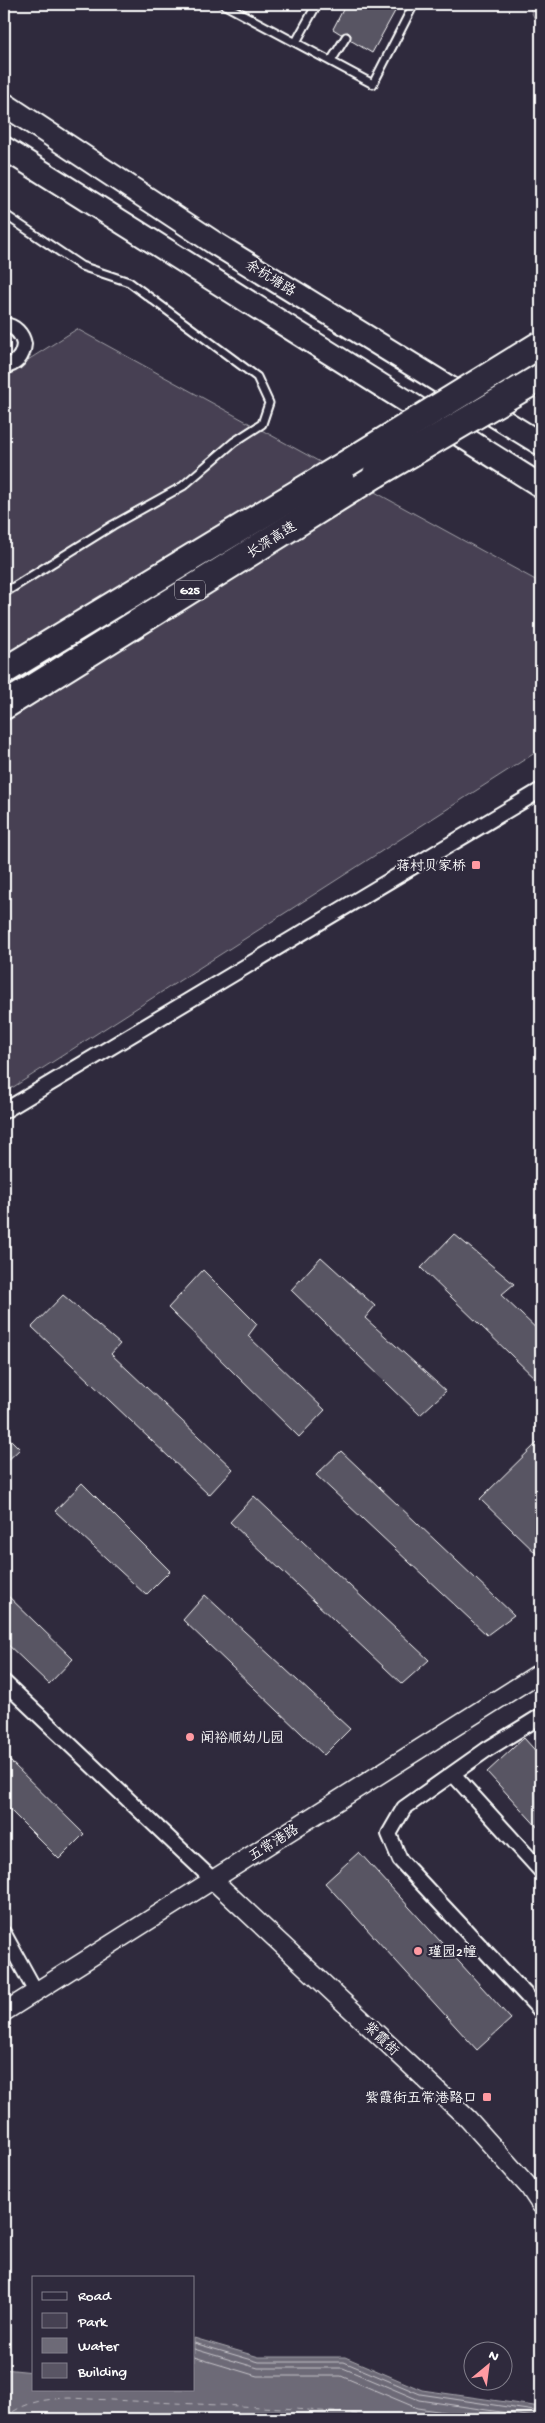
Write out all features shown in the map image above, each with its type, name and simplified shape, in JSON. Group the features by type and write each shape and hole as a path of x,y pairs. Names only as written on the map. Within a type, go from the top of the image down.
{"highway":[{"name":"长深高速","path":"4,670 541,344"},
{"name":"长深高速","path":"4,706 376,474 541,377"}],"main road":[{"name":"余杭塘路","path":"4,104 216,244 541,444"},
{"path":"4,148 541,486"}],"street":[{"path":"4,326 14,328 19,332 24,344 20,358 4,366"},
{"path":"4,1110 541,790"},
{"name":"五常港路","path":"4,2012 541,1672"},
{"path":"4,1682 213,1880"},
{"path":"541,1716 486,1750 404,1808 389,1834 400,1860 541,2011"},
{"path":"453,1774 541,1871"},
{"name":"紫霞街","path":"213,1880 468,2119 529,2187 541,2205"},
{"path":"4,1934 36,1992"}],"lane":[{"path":"296,42 317,4"},
{"path":"227,5 373,84 414,4"},
{"path":"331,61 346,37"},
{"path":"4,214 81,266 129,282 257,377 269,403 262,424 234,442 183,486 113,525 4,593"}],"green space":[{"path":"528,4 541,4 541,33"},
{"path":"77,329 541,583 541,749 4,1093 4,375"}],"water":[{"path":"195,2338 259,2357 345,2357 422,2390 541,2407 541,2419 4,2419 4,2369 32,2372 32,2390 195,2390"}],"building":[{"path":"346,4 399,4 372,53 350,40 351,35 348,32 341,34 333,29"},
{"path":"454,1234 514,1284 501,1295 541,1333 541,1384 421,1268"},
{"path":"321,1257 375,1306 365,1318 446,1391 420,1415 291,1290"},
{"path":"203,1270 257,1324 248,1336 325,1410 299,1437 168,1308"},
{"path":"63,1295 120,1344 111,1354 233,1469 209,1495 32,1327"},
{"path":"4,1433 20,1449 4,1464"},
{"path":"541,1439 541,1558 480,1499"},
{"path":"341,1451 514,1615 487,1635 316,1475"},
{"path":"82,1483 170,1571 146,1595 55,1511"},
{"path":"254,1496 429,1660 402,1684 230,1522"},
{"path":"4,1592 73,1659 49,1684 4,1641"},
{"path":"205,1595 350,1729 324,1755 183,1620"},
{"path":"524,1738 541,1757 541,1831 487,1772"},
{"path":"4,1755 84,1834 59,1859 4,1804"},
{"name":"瑾园2幢","path":"359,1852 511,2019 477,2050 325,1883"}],"ferry route":[{"path":"4,2418 19,2408 35,2402 69,2398 282,2408 421,2419"}],"place":[{"name":"蒋村贝家桥","path":"476,865"},
{"name":"闻裕顺幼儿园","path":"190,1737"},
{"name":"瑾园2幢","path":"418,1951"},
{"name":"紫霞街五常港路口","path":"487,2097"}]}
